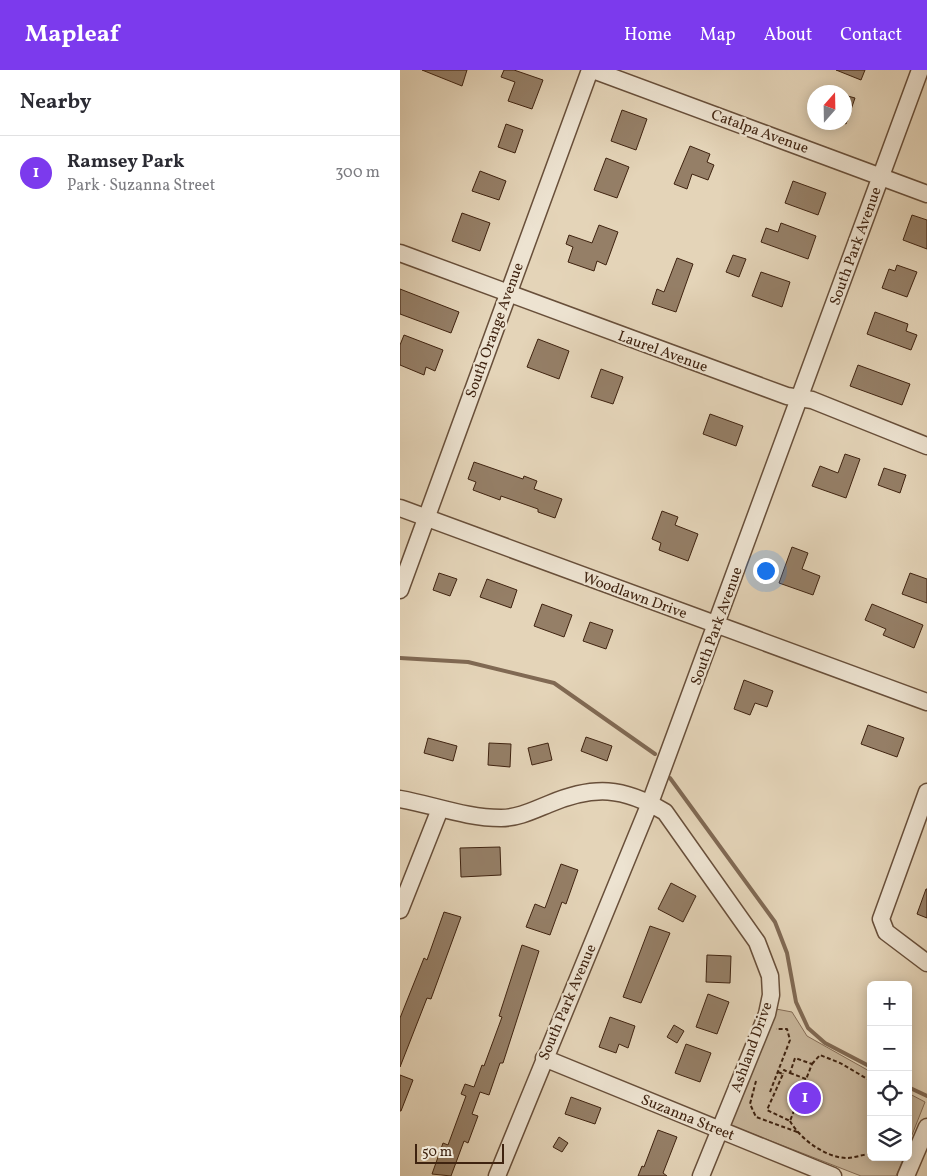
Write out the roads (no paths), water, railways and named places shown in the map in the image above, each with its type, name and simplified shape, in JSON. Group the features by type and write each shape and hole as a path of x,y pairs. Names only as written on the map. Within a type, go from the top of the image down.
{"street":[{"name":"Catalpa Avenue","path":"591,70 927,194"},
{"name":"South Orange Avenue","path":"400,590 591,70"},
{"name":"South Park Avenue","path":"497,1176 650,803 920,70"},
{"name":"Laurel Avenue","path":"400,253 787,396 812,400 927,446"},
{"name":"Woodlawn Drive","path":"400,508 927,702"},
{"path":"400,799 461,814 504,818 527,813 563,798 597,791 614,791 650,803"},
{"path":"927,792 881,919 886,932 927,963"},
{"name":"Ashland Drive","path":"650,803 664,812 757,942 765,958 770,976 770,996 767,1014 701,1176"},
{"path":"400,910 440,809"},
{"name":"Suzanna Street","path":"544,1058 833,1176"},
{"path":"906,1176 927,1127"}],"waterway":[{"path":"400,658 468,662 554,683 655,754"},
{"path":"670,778 775,922 787,953 796,1002 808,1028 825,1043 867,1065"},
{"path":"912,1089 927,1096"}],"place":[{"name":"Ramsey Park","path":"805,1098"}]}
